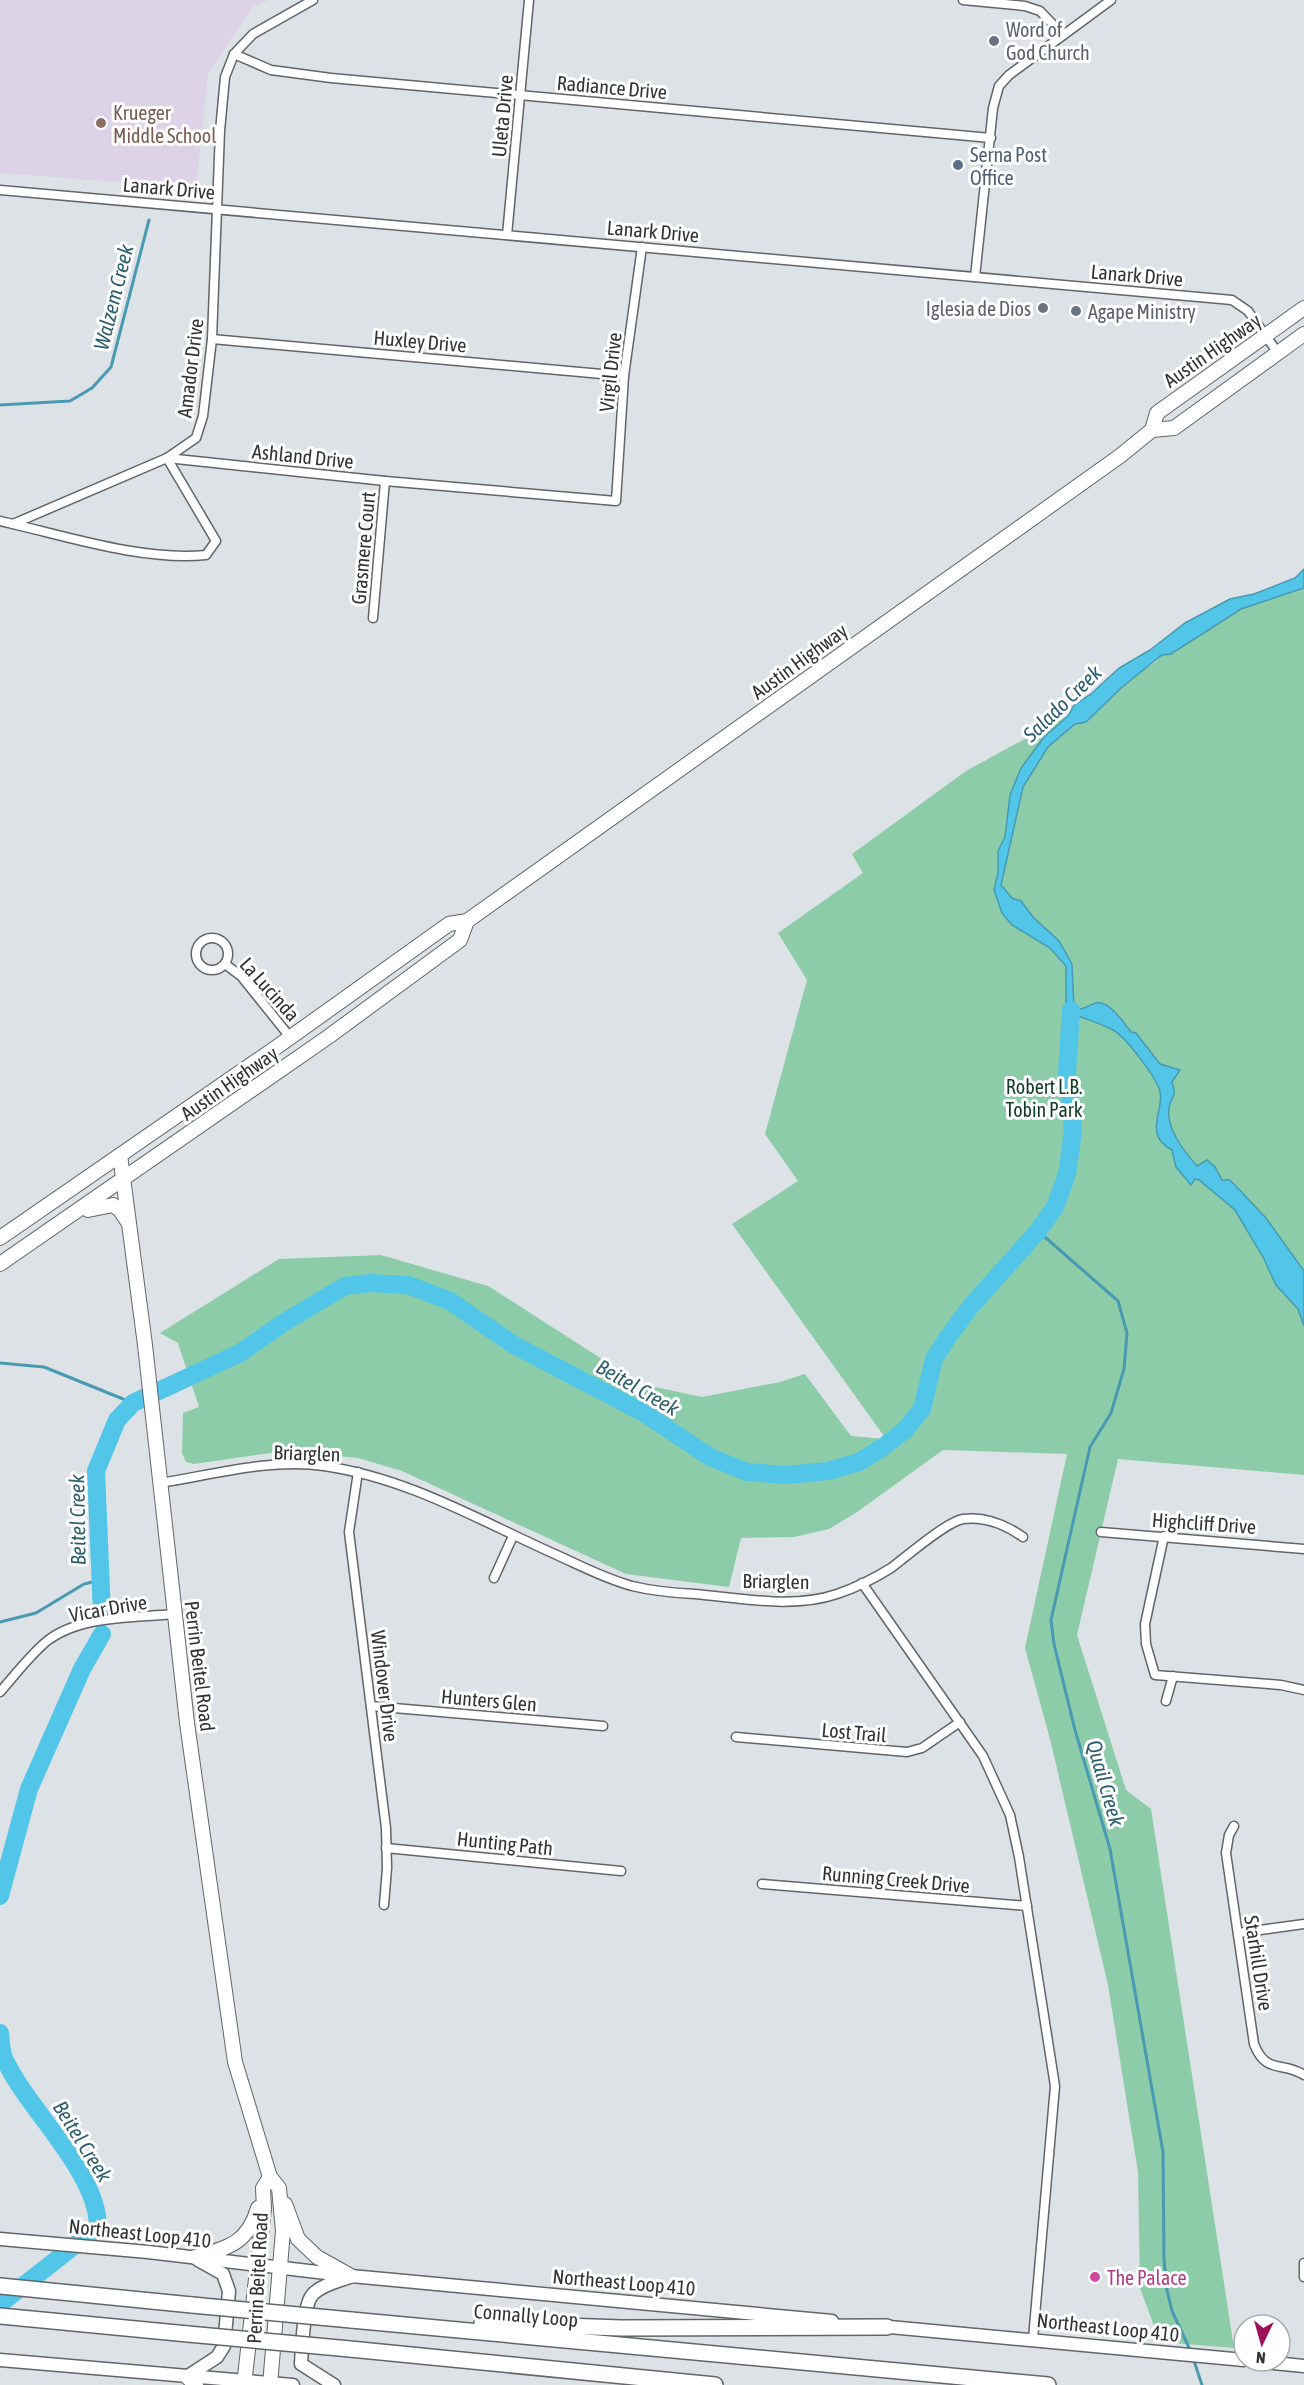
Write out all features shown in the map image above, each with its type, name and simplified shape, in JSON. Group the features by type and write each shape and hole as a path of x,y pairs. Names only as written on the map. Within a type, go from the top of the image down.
{"highway":[{"name":"Connally Loop","path":"0,2286 1048,2385"},
{"path":"0,2316 714,2385"},
{"path":"351,2320 621,2328 887,2327"}],"main road":[{"name":"Austin Highway","path":"0,1238 449,924 467,921 1111,462 1152,430 1158,413 1304,308"},
{"name":"Austin Highway","path":"1152,430 1174,428 1304,334"},
{"name":"Austin Highway","path":"0,1264 328,1037 458,941 467,921"},
{"name":"Perrin Beitel Road","path":"120,1155 145,1345 173,1614 235,2062 266,2182 244,2383"},
{"path":"72,1215 105,1204 113,1205 120,1210 129,1224"},
{"name":"Perrin Beitel Road","path":"266,2182 279,2188 283,2231 270,2384"},
{"path":"195,2257 234,2246 254,2224 266,2182"},
{"path":"279,2188 298,2240 317,2257 351,2276"},
{"name":"Northeast Loop 410","path":"3,2240 148,2252 351,2276 1232,2359"},
{"path":"191,2381 217,2358 224,2346 229,2290 223,2274 195,2257"},
{"path":"334,2385 301,2364 306,2307 312,2295 326,2285 351,2276"},
{"path":"4,2361 191,2381 293,2385"}],"street":[{"path":"234,54 253,34 313,0"},
{"name":"Uleta Drive","path":"507,235 529,0"},
{"path":"963,0 1025,6 1040,11 1063,35"},
{"path":"975,277 993,108 1003,81 1111,0"},
{"name":"Radiance Drive","path":"234,54 285,73 991,138"},
{"name":"Amador Drive","path":"167,458 196,438 203,416 212,339 219,209 220,131 225,77 234,54"},
{"name":"Lanark Drive","path":"0,190 1232,300 1248,311 1278,353"},
{"name":"Virgil Drive","path":"616,501 624,376 642,247"},
{"name":"Huxley Drive","path":"212,339 624,376"},
{"path":"0,521 97,544 149,552 206,555 216,541 167,458"},
{"name":"Ashland Drive","path":"13,524 167,458 385,481 616,501"},
{"name":"Grasmere Court","path":"373,618 385,481"},
{"name":"La Lucinda","path":"225,964 242,976 290,1037"},
{"name":"Briarglen","path":"159,1484 294,1465 322,1466 357,1472 402,1484 606,1577 653,1591 798,1601 837,1594 862,1583 889,1568 950,1524 963,1519 997,1522 1023,1537"},
{"name":"Windover Drive","path":"357,1472 349,1532 386,1848 384,1905"},
{"name":"Highcliff Drive","path":"1101,1532 1304,1549"},
{"path":"494,1578 513,1536"},
{"path":"1164,1536 1145,1634 1155,1675 1281,1685 1304,1690"},
{"path":"862,1583 983,1756 1010,1815 1027,1906 1055,2086 1033,2339"},
{"name":"Vicar Drive","path":"0,1692 37,1651 62,1632 93,1623 173,1614"},
{"path":"1166,1701 1173,1676"},
{"name":"Hunters Glen","path":"371,1706 603,1726"},
{"name":"Lost Trail","path":"736,1737 906,1752 922,1748 960,1722"},
{"name":"Starhill Drive","path":"1234,1826 1229,1836 1226,1852 1258,2055 1269,2065 1304,2075"},
{"name":"Hunting Path","path":"386,1848 621,1871"},
{"name":"Running Creek Drive","path":"762,1884 1027,1906"},
{"path":"1238,1934 1304,1924"},
{"path":"1303,2276 1304,2263"}],"shaded area":[{"name":"Krueger Middle School","path":"0,0 269,0 254,6 208,74 196,188 0,173"}],"green space":[{"name":"Robert L.B. Tobin Park","path":"1304,588 1304,1475 1118,1459 1077,1635 1126,1790 1151,1809 1232,2335 1232,2348 1160,2342 1140,2288 1138,2172 1108,1985 1050,1739 1025,1648 1067,1454 943,1450 857,1512 829,1529 794,1537 741,1538 729,1587 626,1574 402,1471 358,1458 284,1451 194,1464 186,1462 182,1453 183,1413 199,1407 178,1343 160,1333 279,1259 381,1255 488,1286 641,1384 702,1397 780,1382 805,1374 851,1436 886,1439 732,1224 798,1181 765,1134 807,980 778,933 863,873 852,854 966,771 1096,700 1156,662 1162,655 1171,654 1241,609"}],"water":[{"path":"1304,569 1304,588 1241,609 1171,654 1162,655 1121,688 1086,722 1075,724 1048,747 1023,787 1001,885 1012,898 1021,901 1033,917 1059,941 1072,964 1074,1009 1083,1009 1096,1003 1106,1005 1116,1013 1131,1032 1136,1033 1160,1064 1180,1070 1172,1082 1174,1094 1169,1108 1173,1132 1197,1166 1207,1160 1215,1167 1222,1180 1230,1180 1266,1218 1304,1271 1304,1326 1298,1309 1276,1285 1263,1257 1235,1210 1199,1180 1195,1179 1191,1185 1176,1167 1172,1150 1163,1144 1158,1136 1156,1129 1161,1096 1156,1082 1145,1065 1125,1040 1113,1030 1066,1011 1066,966 1050,948 1012,925 1002,913 994,890 998,873 998,851 1005,837 1010,795 1021,768 1044,737 1068,716 1074,705 1091,694 1119,668 1150,650 1185,623 1230,599 1254,594 1295,578"}],"waterway":[{"name":"Walzem Creek","path":"0,405 70,401 92,388 111,367 149,220"},
{"name":"Beitel Creek","path":"102,1614 96,1471 117,1420 133,1403 240,1353 283,1323 345,1286 370,1283 408,1285 450,1301 514,1345 644,1413 710,1457 747,1472 786,1475 828,1471 859,1462 905,1430 922,1409 934,1359 948,1337 971,1306 1038,1231 1055,1207 1067,1174 1073,1131 1067,1073 1071,1010"},
{"name":"Quail Creek","path":"1038,1231 1118,1301 1127,1333 1124,1369 1111,1413 1090,1447 1051,1620 1054,1644 1075,1730 1110,1849 1163,2152 1164,2260 1167,2290 1172,2311 1191,2352"},
{"path":"0,1363 44,1367 133,1403"},
{"path":"0,1622 36,1613 84,1584 101,1580"},
{"name":"Beitel Creek","path":"0,1896 29,1789 82,1669 102,1634"},
{"name":"Beitel Creek","path":"0,2033 4,2057 16,2079 75,2163 87,2185 95,2206 98,2227 0,2304"},
{"name":"Quail Creek","path":"1193,2358 1202,2385"}],"place":[{"name":"Word of God Church","path":"994,41"},
{"name":"Krueger Middle School","path":"101,123"},
{"name":"Serna Post Office","path":"958,165"},
{"name":"Iglesia de Dios","path":"1043,308"},
{"name":"Agape Ministry","path":"1076,311"},
{"name":"The Palace","path":"1095,2277"}],"water label":[{"name":"Salado Creek","path":"1062,703"}]}
